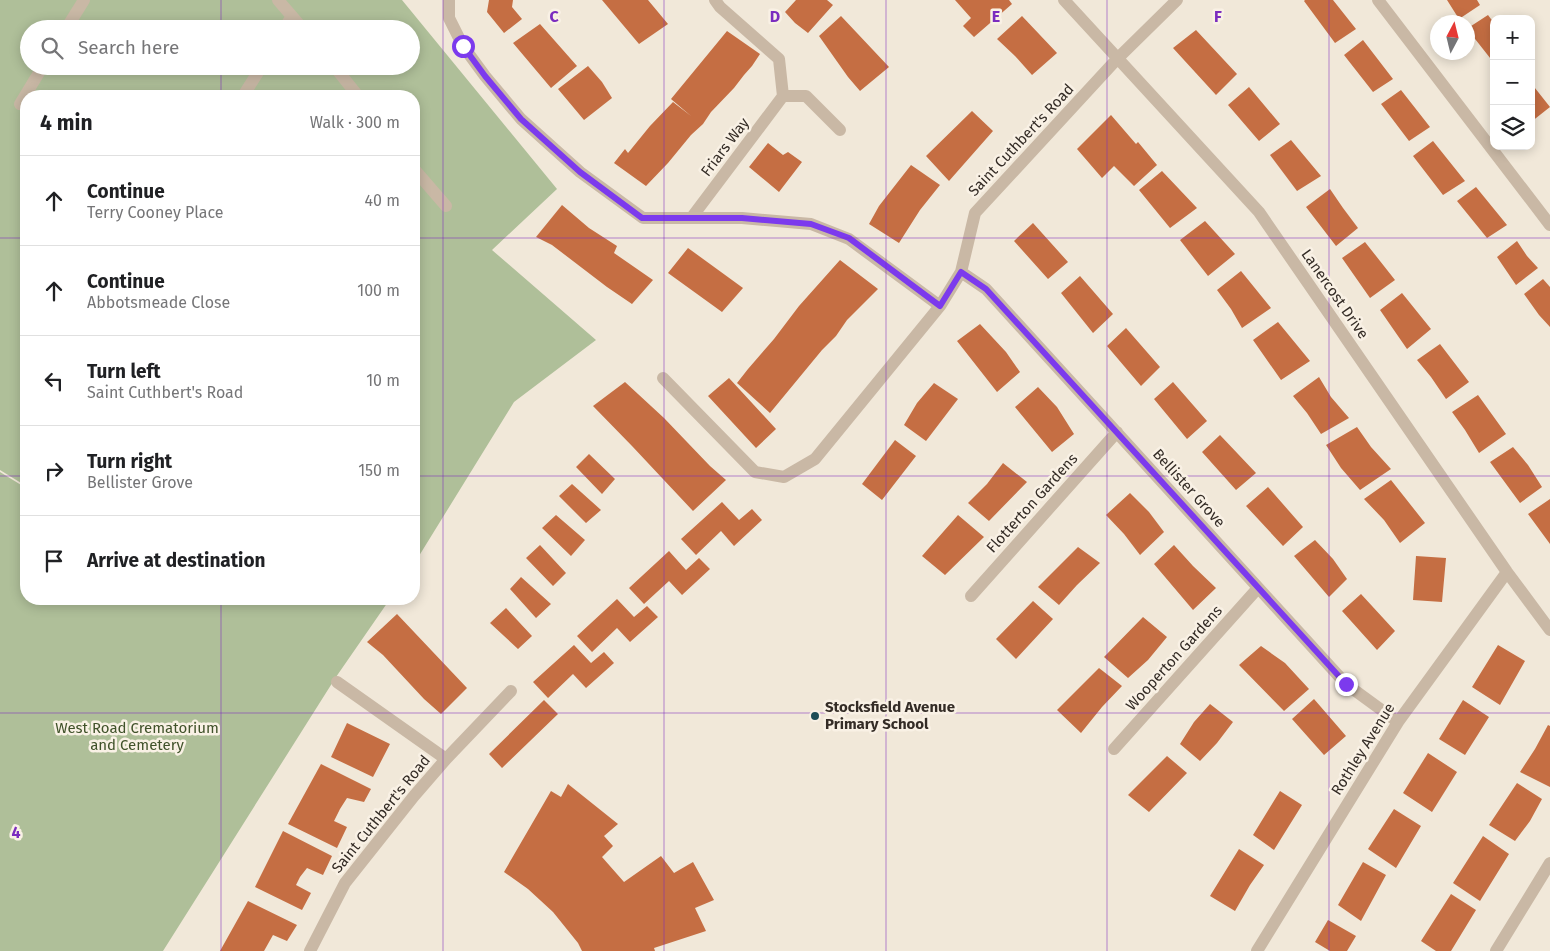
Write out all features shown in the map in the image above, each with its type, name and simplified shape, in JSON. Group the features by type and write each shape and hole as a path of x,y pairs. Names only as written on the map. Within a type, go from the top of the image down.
{"street":[{"path":"72,20 84,0"},
{"path":"278,0 295,20"},
{"path":"449,0 449,18 463,46 521,119 580,172 642,218 742,218 811,224 849,238 940,306"},
{"path":"715,0 720,7 779,59 783,96 806,96 840,130"},
{"name":"Lanercost Drive","path":"1064,0 1117,60 1259,212 1507,572 1550,630"},
{"name":"Saint Cuthbert's Road","path":"663,378 755,472 784,477 815,460 940,306 961,272 974,213 1117,60 1177,0"},
{"path":"1378,0 1550,225"},
{"path":"290,20 292,16"},
{"path":"28,90 38,75"},
{"path":"248,90 257,75"},
{"path":"341,75 353,90"},
{"name":"Friars Way","path":"692,217 783,96"},
{"path":"420,176 446,206"},
{"name":"Bellister Grove","path":"961,272 986,289 1346,684 1398,722"},
{"name":"Flotterton Gardens","path":"971,596 1117,432"},
{"name":"Rothley Avenue","path":"1257,951 1398,722 1507,572"},
{"name":"Wooperton Gardens","path":"1114,749 1258,588"},
{"path":"337,682 449,756"},
{"name":"Saint Cuthbert's Road","path":"310,951 345,883 414,796 511,691"},
{"path":"1496,951 1550,862"}],"green space":[{"path":"0,0 402,0 418,20 20,20 20,75 420,75 420,22 557,189 492,250 596,340 514,402 420,554 420,90 20,90 20,482 0,470"},
{"name":"West Road Crematorium and Cemetery","path":"0,472 20,484 20,605 386,605 336,677 163,951 0,951"}],"building":[{"path":"489,0 513,0 512,7 522,19 504,33 487,12"},
{"path":"602,0 648,0 668,24 639,44"},
{"path":"796,0 827,0 833,5 808,33 785,12"},
{"path":"955,0 1009,0 1012,4 974,37 963,26 971,18"},
{"path":"1305,0 1333,0 1356,29 1335,43"},
{"path":"1447,0 1477,0 1480,5 1465,15 1456,15"},
{"path":"1488,15 1490,18 1490,58 1475,39 1475,23"},
{"path":"841,16 889,67 860,91 819,36"},
{"path":"1022,16 1057,53 1032,75 997,39"},
{"path":"540,24 577,66 551,88 513,43"},
{"path":"1196,30 1237,74 1216,95 1173,48"},
{"path":"727,31 760,54 703,124 646,186 614,163 625,149 628,153 673,102 691,116 671,99"},
{"path":"1363,40 1393,79 1373,92 1344,55"},
{"path":"588,66 602,82 612,98 584,120 558,89"},
{"path":"1249,87 1280,124 1259,141 1228,105"},
{"path":"1535,88 1550,107 1535,119"},
{"path":"1401,90 1430,127 1409,141 1381,104"},
{"path":"972,111 993,131 949,181 926,156"},
{"path":"1111,115 1136,144 1138,142 1157,165 1134,186 1114,166 1102,178 1077,149"},
{"path":"1291,140 1321,176 1297,191 1270,155"},
{"path":"1433,141 1465,181 1443,195 1413,156"},
{"path":"768,143 783,155 788,152 802,162 779,192 749,167"},
{"path":"911,165 940,185 920,210 899,243 869,224 879,206"},
{"path":"1162,171 1197,208 1170,228 1139,190"},
{"path":"1476,187 1507,225 1487,238 1457,201"},
{"path":"1330,189 1358,228 1336,246 1306,207"},
{"path":"562,205 589,228 617,246 614,253 653,280 632,304 552,245 536,237"},
{"path":"1205,221 1235,254 1208,276 1180,240"},
{"path":"1033,223 1068,262 1048,279 1014,241"},
{"path":"1517,241 1538,268 1516,285 1497,257"},
{"path":"1365,242 1395,280 1370,298 1342,258"},
{"path":"688,248 743,288 722,312 668,273"},
{"path":"840,260 878,289 847,320 836,336 822,350 770,413 737,383 799,306"},
{"path":"1241,271 1271,308 1242,328 1217,290"},
{"path":"1080,276 1113,314 1093,333 1061,293"},
{"path":"1543,279 1550,287 1550,327 1524,294"},
{"path":"1402,293 1431,329 1407,349 1380,310"},
{"path":"1278,322 1310,361 1281,380 1253,340"},
{"path":"980,324 1006,352 1020,372 997,392 957,341"},
{"path":"1126,328 1160,367 1141,386 1107,346"},
{"path":"1440,344 1469,382 1446,399 1417,360"},
{"path":"1319,377 1331,397 1349,418 1321,434 1293,396"},
{"path":"729,378 776,429 756,448 708,396"},
{"path":"625,382 726,480 693,511 593,406"},
{"path":"1173,382 1207,421 1187,439 1154,399"},
{"path":"934,383 958,399 926,441 904,425 917,403"},
{"path":"1038,387 1057,407 1074,434 1052,452 1015,407"},
{"path":"1478,395 1506,434 1479,453 1452,412"},
{"path":"1357,427 1371,447 1391,469 1360,490 1341,468 1326,445"},
{"path":"1220,435 1256,473 1236,490 1202,452"},
{"path":"895,440 916,456 882,500 862,484"},
{"path":"1513,447 1528,465 1542,487 1520,503 1490,462"},
{"path":"589,454 615,479 602,494 576,467"},
{"path":"1003,463 1027,482 989,521 968,503 987,484"},
{"path":"1391,480 1425,523 1400,543 1384,520 1364,499"},
{"path":"572,484 601,510 586,523 559,496"},
{"path":"1268,487 1303,527 1283,546 1246,506"},
{"path":"1130,493 1149,512 1164,532 1140,555 1106,515"},
{"path":"1550,499 1550,544 1528,514"},
{"path":"722,502 739,520 752,509 762,520 734,546 721,531 696,555 681,539"},
{"path":"556,515 585,540 571,556 542,528"},
{"path":"958,515 984,537 945,575 922,556"},
{"path":"1315,540 1333,559 1347,579 1329,597 1294,556"},
{"path":"540,545 566,573 553,586 526,558"},
{"path":"1174,545 1216,588 1193,610 1154,564"},
{"path":"1078,547 1100,563 1059,605 1038,587"},
{"path":"669,551 686,570 699,558 710,569 682,595 669,581 644,604 629,588"},
{"path":"1416,556 1446,558 1442,602 1413,600"},
{"path":"521,577 551,604 536,618 510,589"},
{"path":"1361,594 1395,631 1377,650 1342,611"},
{"path":"617,599 634,617 647,606 658,617 630,642 617,628 592,652 577,636"},
{"path":"1033,601 1053,619 1016,659 996,639"},
{"path":"506,608 532,636 518,649 490,623"},
{"path":"397,614 467,688 441,714 424,699 383,655 367,642"},
{"path":"1143,617 1167,637 1148,660 1128,678 1104,657"},
{"path":"574,645 591,663 604,652 614,663 586,688 573,674 548,698 533,682"},
{"path":"1498,645 1525,661 1500,705 1472,687"},
{"path":"1261,646 1285,663 1309,689 1284,711 1239,665"},
{"path":"1099,668 1122,686 1081,733 1057,710"},
{"path":"1314,699 1346,736 1324,755 1292,719"},
{"path":"544,700 558,714 502,768 489,754"},
{"path":"1463,700 1489,717 1465,755 1439,739"},
{"path":"1210,704 1233,722 1200,761 1180,744 1194,722"},
{"path":"347,723 390,744 373,777 331,757"},
{"path":"1548,725 1550,726 1550,787 1520,772"},
{"path":"1428,753 1457,772 1432,812 1403,793"},
{"path":"1167,756 1187,773 1149,812 1128,795"},
{"path":"321,764 371,789 364,802 347,798 340,809 334,821 347,827 337,848 288,824"},
{"path":"1517,783 1542,799 1530,821 1515,841 1489,825"},
{"path":"568,784 618,824 604,836 613,846 602,857 624,882 661,856 674,873 693,862 714,900 695,908 706,931 654,948 655,951 582,951 578,943 553,912 528,889 504,872 551,791 561,797"},
{"path":"1280,791 1302,805 1274,850 1253,835"},
{"path":"1394,809 1421,826 1396,868 1368,849"},
{"path":"283,831 332,856 323,875 307,868 300,877 296,885 311,893 302,910 255,887"},
{"path":"1483,836 1509,854 1480,901 1453,883"},
{"path":"1239,849 1264,865 1235,911 1210,896"},
{"path":"1363,862 1386,875 1361,921 1338,905"},
{"path":"1451,894 1476,910 1451,951 1436,951 1421,941"},
{"path":"248,901 297,925 287,941 273,935 264,951 220,951"},
{"path":"1328,920 1356,936 1347,951 1330,951 1315,942"}],"place":[{"name":"Stocksfield Avenue Primary School","path":"815,716"}],"route":[{"path":"463,46 521,119 580,172 642,218 742,218 811,224 849,238 940,306 961,272 986,289 1346,684"}]}
